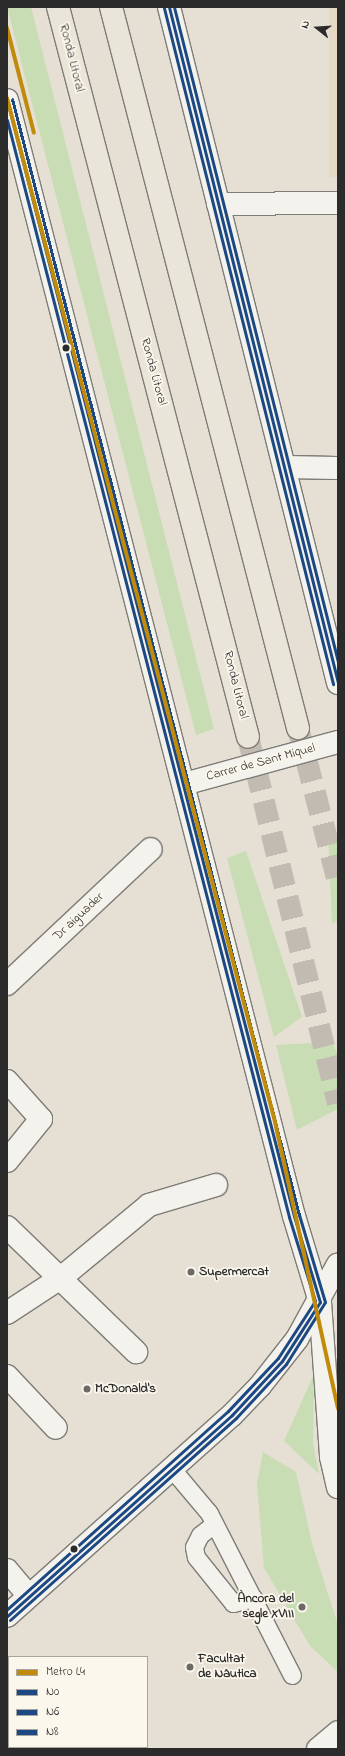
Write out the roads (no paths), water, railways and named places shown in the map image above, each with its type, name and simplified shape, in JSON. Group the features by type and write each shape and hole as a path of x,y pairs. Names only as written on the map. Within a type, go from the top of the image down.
{"highway":[{"name":"Ronda Litoral","path":"58,7 248,737"},
{"path":"111,7 298,728"}],"main road":[{"path":"169,7 338,682"},
{"path":"7,100 291,1205 320,1302 331,1457 338,1487"},
{"path":"218,204 338,203"},
{"path":"284,467 338,468"},
{"name":"Carrer de Sant Miquel","path":"184,784 338,742"},
{"name":"Dr aiguader","path":"7,984 151,849"},
{"path":"7,1081 42,1119 7,1161"},
{"path":"7,1313 62,1277 149,1205 216,1185"},
{"path":"7,1227 62,1277 136,1352"},
{"path":"7,1616 172,1469 260,1386 282,1360 320,1302 338,1264"},
{"path":"7,1376 56,1428"},
{"path":"7,1570 29,1596"},
{"path":"318,1749 338,1732"}],"lane":[{"path":"172,1469 194,1493 214,1524 292,1675"},
{"path":"214,1524 200,1535 194,1547 196,1557 233,1603 253,1598"}],"tunnel":[{"path":"298,728 338,882"},
{"path":"248,737 338,1103"}],"metro line":[{"name":"L4","path":"7,28 34,133"},
{"name":"L4","path":"7,98 275,1122 338,1408"}],"place":[{"name":"Supermercat","path":"191,1272"},
{"name":"McDonald's","path":"87,1389"},
{"name":"Àncora del segle XVIII","path":"302,1607"},
{"name":"Facultat de Nàutica","path":"190,1667"}]}
